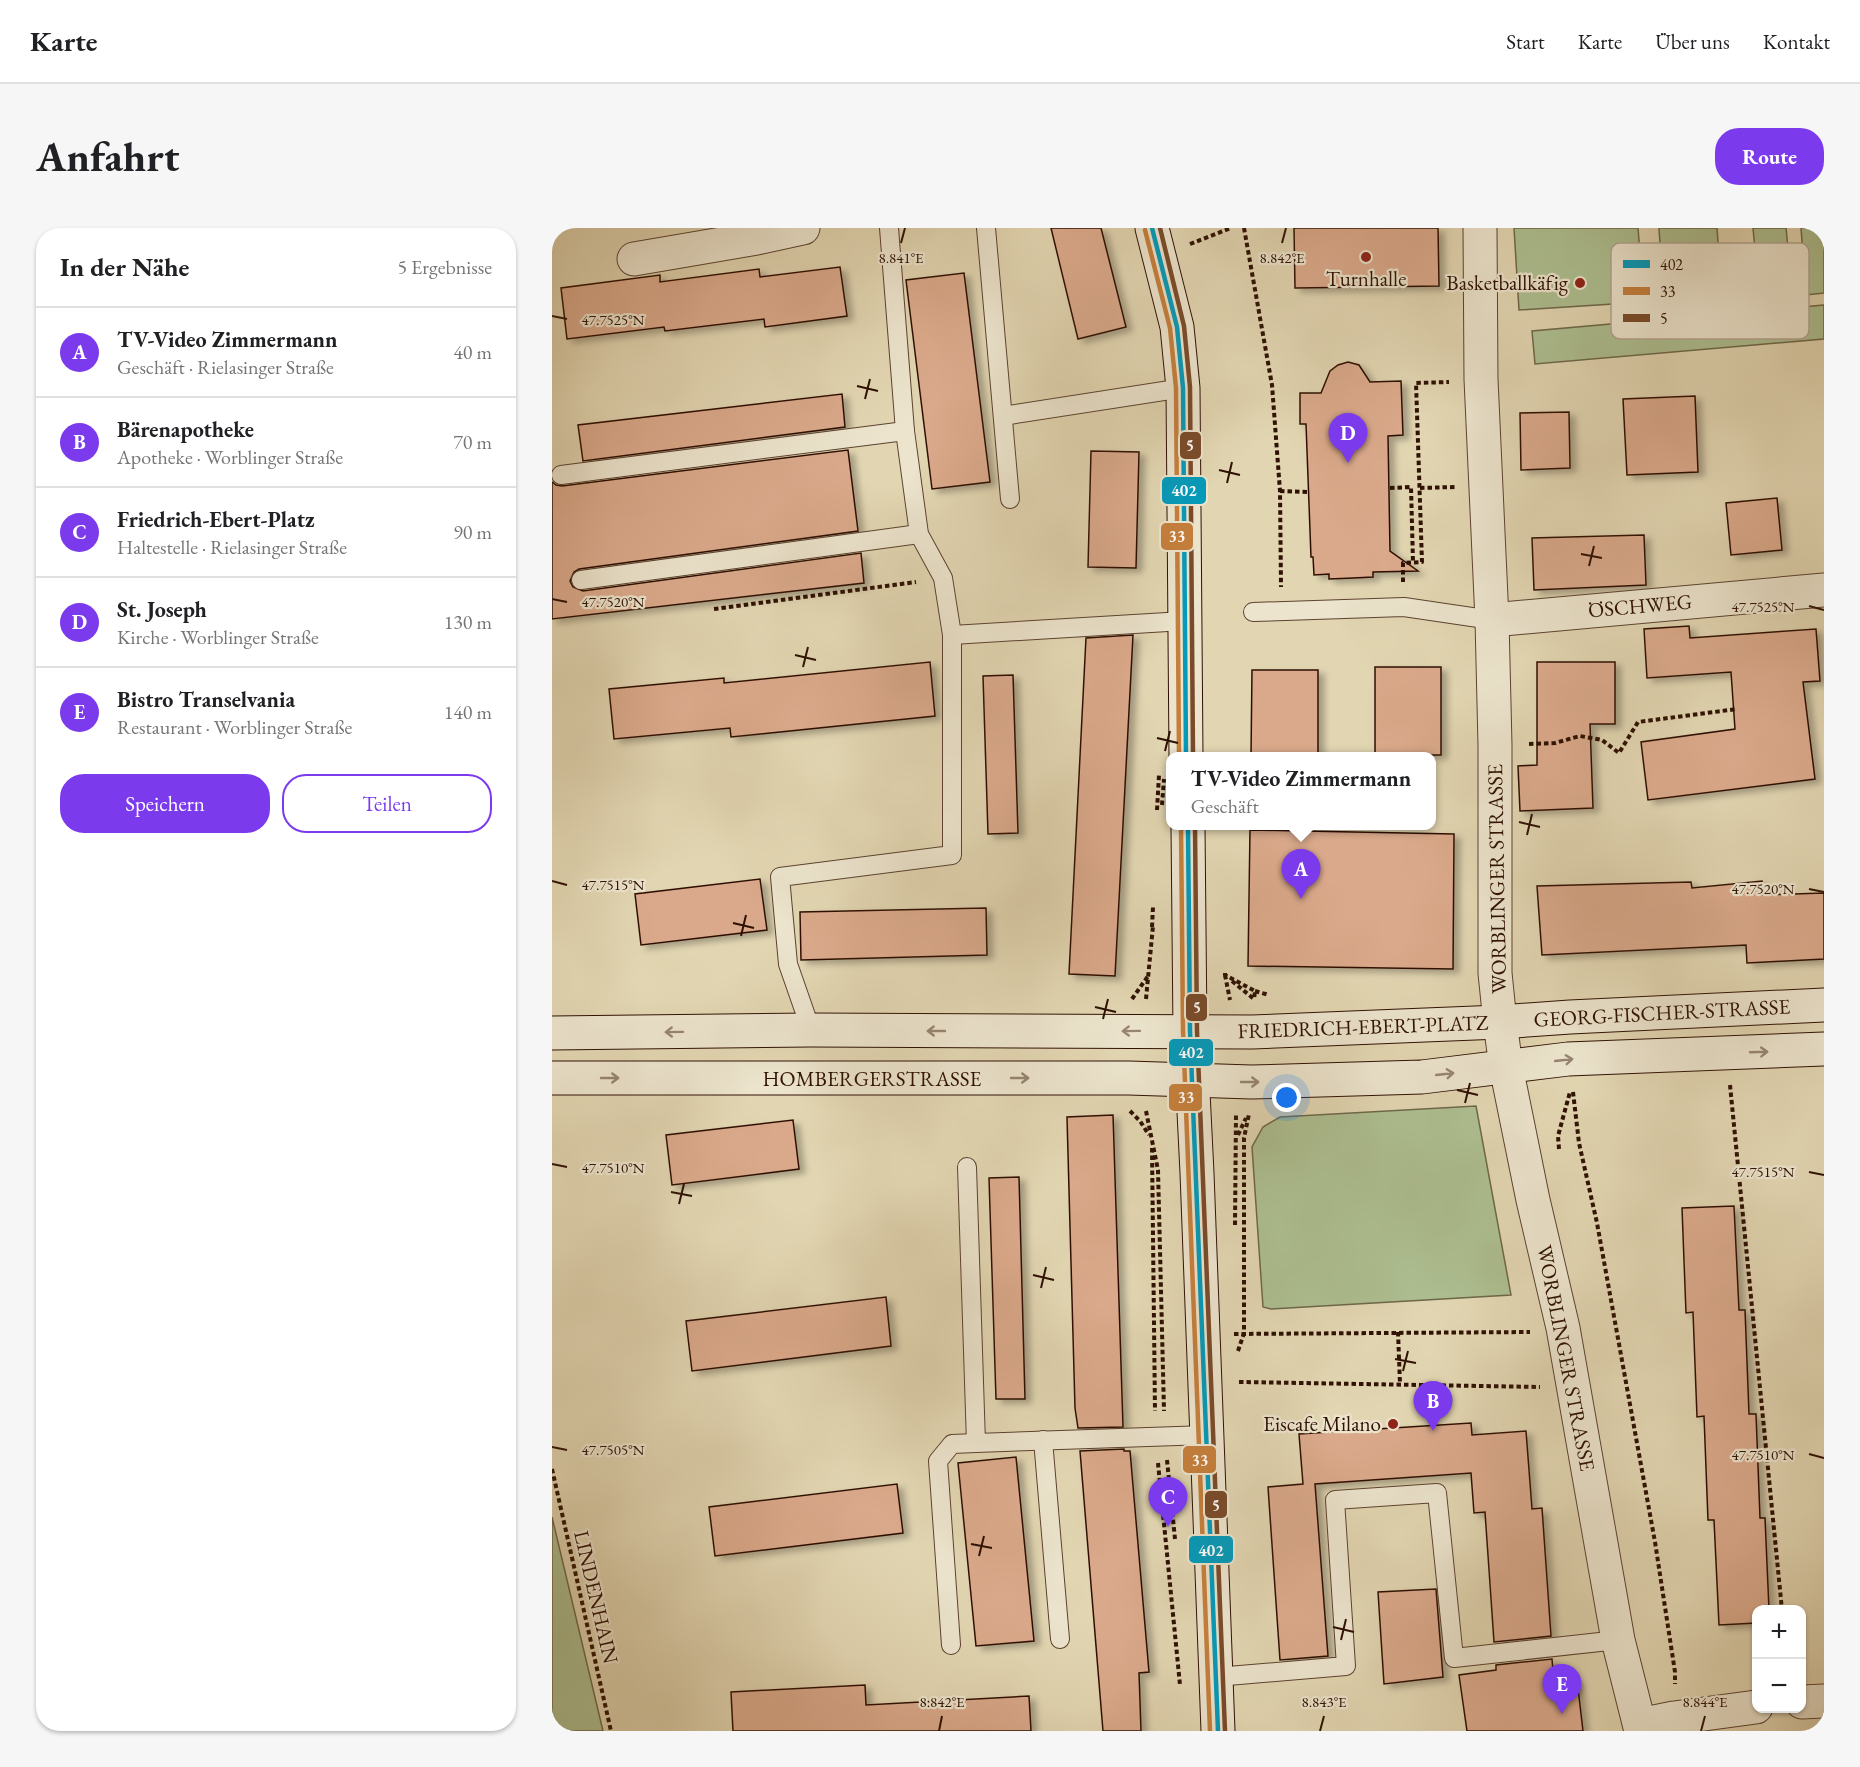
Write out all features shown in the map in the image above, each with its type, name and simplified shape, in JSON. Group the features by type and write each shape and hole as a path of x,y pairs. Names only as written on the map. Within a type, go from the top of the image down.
{"main road":[{"path":"634,259 755,233 804,228"},
{"name":"WORBLINGER STRASSE","path":"1480,228 1481,380 1492,620 1496,973 1500,1022 1506,1067 1533,1200 1563,1328 1618,1640 1641,1728"},
{"path":"1155,242 1177,327 1183,388 1186,752"},
{"name":"ÖSCHWEG","path":"1492,620 1824,590"},
{"path":"1188,830 1190,1031 1218,1731"},
{"name":"GEORG-FISCHER-STRASSE","path":"1500,1022 1824,1005"},
{"name":"FRIEDRICH-EBERT-PLATZ","path":"1190,1031 1252,1032 1500,1022"},
{"path":"552,1033 811,1030 1190,1031"},
{"name":"GEORG-FISCHER-STRASSE","path":"1506,1067 1568,1059 1824,1049"},
{"path":"1192,1080 1251,1082 1422,1077 1506,1067"},
{"name":"HOMBERGERSTRASSE","path":"552,1078 1129,1078 1192,1080"},
{"path":"1806,1702 1824,1701"},
{"path":"1641,1728 1674,1718 1752,1708"}],"lane":[{"path":"811,1030 788,964 780,877 952,855 952,635 943,578 919,534 905,431 889,228"},
{"path":"986,228 1010,499"},
{"path":"1003,416 1183,388"},
{"path":"561,475 905,431"},
{"path":"581,580 919,534"},
{"path":"1253,612 1404,607 1492,620"},
{"path":"952,635 1184,621"},
{"path":"967,1167 976,1443"},
{"path":"951,1645 938,1461 952,1443 1207,1435"},
{"path":"1043,1440 1060,1639"},
{"path":"1216,1677 1346,1666 1335,1500 1437,1493 1454,1658 1618,1640"}],"path":[{"path":"1155,242 1231,228"},
{"path":"1244,228 1272,385 1280,491 1281,611"},
{"path":"1404,607 1403,563 1422,562 1416,383 1481,380"},
{"path":"1390,488 1411,487 1413,562"},
{"path":"1280,491 1308,492"},
{"path":"714,609 943,578"},
{"path":"1495,745 1555,743 1580,736 1602,740 1619,753 1638,722 1737,709"},
{"path":"1225,964 1225,975 1255,991 1252,1032"},
{"path":"1134,996 1149,974"},
{"path":"1732,1053 1730,1088 1782,1605"},
{"path":"1238,1352 1244,1333 1244,1138 1251,1106 1251,1082"},
{"path":"1573,1095 1579,1143 1598,1223 1655,1542 1675,1672 1674,1718"},
{"path":"1128,1109 1152,1138"},
{"path":"1236,1139 1244,1138"},
{"path":"1203,1336 1244,1333 1533,1332 1563,1328"},
{"path":"1398,1332 1400,1383"},
{"path":"1205,1382 1400,1383 1573,1388"},
{"name":"LINDENHAIN","path":"552,1469 611,1731"}],"green space":[{"name":"Basketballkäfig","path":"1514,228 1638,228 1639,243 1611,243 1611,304 1519,310"},
{"path":"1659,228 1717,228 1718,243 1660,243"},
{"path":"1753,228 1786,228 1787,243 1754,243"},
{"path":"1801,228 1824,228 1824,293 1809,295 1809,243 1802,243"},
{"path":"1824,305 1824,339 1535,364 1532,331 1611,324 1611,339 1809,339 1809,306"},
{"path":"1476,1106 1511,1295 1271,1309 1263,1307 1252,1147 1263,1127 1280,1117"},
{"path":"552,1517 603,1731 552,1731"}],"building":[{"path":"1051,228 1101,228 1126,327 1078,339"},
{"name":"Turnhalle","path":"1294,228 1438,228 1439,286 1295,288"},
{"path":"840,267 847,316 765,327 764,319 665,331 664,327 567,339 561,288 660,275 660,282 759,269 760,277"},
{"path":"964,273 990,482 932,489 906,280"},
{"path":"1348,362 1359,365 1370,382 1401,381 1403,435 1388,436 1390,551 1418,571 1373,572 1373,577 1329,579 1329,574 1314,575 1313,557 1311,557 1306,424 1300,424 1300,393 1321,393 1330,371"},
{"path":"842,394 845,427 583,461 578,425"},
{"path":"1695,396 1698,472 1627,475 1623,399"},
{"path":"1569,412 1570,468 1521,470 1520,413"},
{"path":"848,450 858,531 579,569 574,572 570,581 573,587 583,591 861,553 864,583 552,619 552,482 562,486"},
{"path":"1091,451 1139,452 1136,568 1088,567"},
{"path":"1777,498 1782,550 1731,555 1726,503"},
{"path":"1644,535 1646,585 1534,590 1532,538"},
{"path":"1689,626 1690,638 1816,629 1820,681 1803,682 1815,779 1648,800 1641,742 1735,729 1731,672 1647,678 1644,629"},
{"path":"1133,635 1115,976 1069,974 1086,638"},
{"path":"930,662 935,716 731,737 730,728 614,739 609,689 724,678 724,683"},
{"path":"1537,662 1615,662 1615,724 1590,724 1593,808 1520,811 1518,766 1537,765"},
{"path":"1375,667 1441,667 1441,755 1436,755 1436,752 1375,752"},
{"path":"1252,670 1318,670 1318,752 1251,752"},
{"path":"1013,675 1018,833 988,834 983,676"},
{"path":"1250,830 1454,834 1453,969 1248,966"},
{"path":"760,879 767,930 641,945 635,894"},
{"path":"1762,881 1763,895 1824,893 1824,959 1747,963 1746,945 1542,955 1537,886 1691,882 1692,888"},
{"path":"986,908 987,955 801,960 800,912"},
{"path":"1113,1115 1123,1427 1078,1428 1075,1408 1067,1117"},
{"path":"793,1120 799,1169 672,1185 666,1135"},
{"path":"1019,1177 1025,1399 996,1399 989,1178"},
{"path":"1734,1206 1739,1310 1745,1310 1749,1414 1756,1414 1760,1518 1765,1518 1769,1605 1752,1605 1752,1623 1719,1625 1714,1520 1708,1520 1704,1416 1697,1417 1693,1312 1686,1313 1682,1208"},
{"path":"886,1297 891,1346 692,1371 686,1321"},
{"path":"1471,1423 1472,1435 1526,1431 1532,1509 1542,1508 1551,1636 1494,1642 1485,1512 1474,1513 1471,1473 1315,1484 1328,1656 1280,1660 1268,1487 1303,1484 1299,1434"},
{"path":"1124,1449 1124,1451 1130,1451 1149,1672 1139,1673 1141,1731 1103,1731 1080,1451"},
{"path":"1016,1457 1034,1641 976,1646 958,1463"},
{"path":"897,1484 903,1533 715,1556 709,1507"},
{"path":"1436,1589 1443,1677 1384,1684 1378,1592"},
{"path":"1552,1659 1554,1683 1577,1680 1583,1731 1467,1731 1459,1675 1496,1670 1496,1665"},
{"path":"865,1685 866,1705 1029,1696 1031,1731 733,1731 731,1692"}],"transit line":[{"name":"402","path":"1152,228 1177,327 1183,388 1186,752"},
{"name":"5","path":"1160,228 1184,326 1190,387 1193,752"},
{"name":"33","path":"1145,230 1170,328 1176,388 1179,752"},
{"name":"33","path":"1181,830 1183,1031 1210,1731"},
{"name":"402","path":"1188,830 1190,1031 1218,1731"},
{"name":"5","path":"1195,830 1197,1031 1225,1731"}],"place":[{"name":"Turnhalle","path":"1366,257"},
{"name":"Basketballkäfig","path":"1580,283"},
{"name":"St. Joseph","path":"1348,463"},
{"name":"TV-Video Zimmermann","path":"1301,899"},
{"name":"Eiscafe Milano","path":"1393,1424"},
{"name":"Bärenapotheke","path":"1433,1431"},
{"name":"Friedrich-Ebert-Platz","path":"1168,1527"},
{"name":"Bistro Transelvania","path":"1562,1714"}]}
